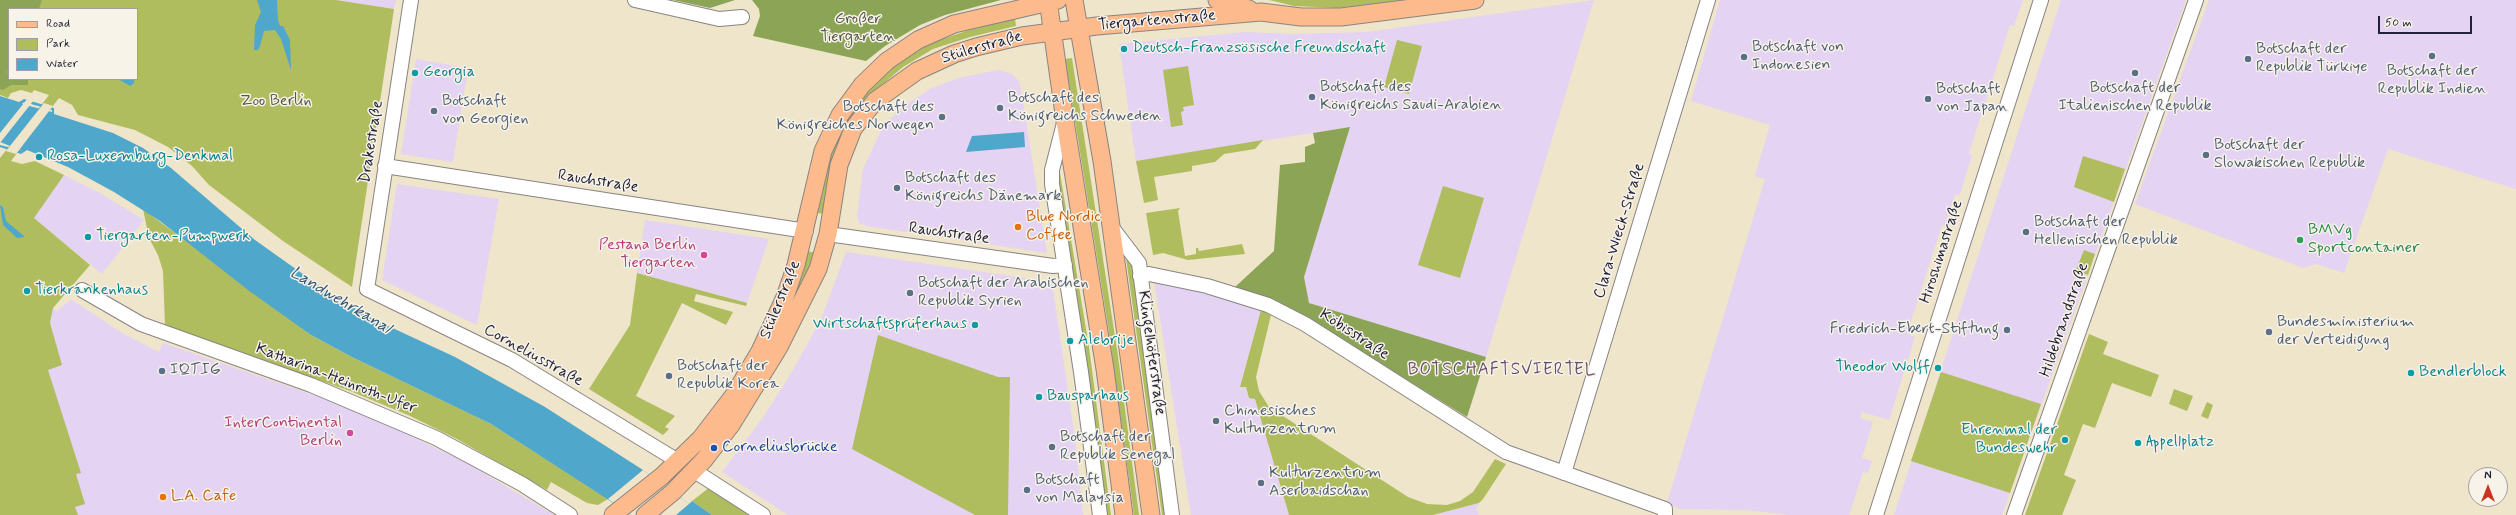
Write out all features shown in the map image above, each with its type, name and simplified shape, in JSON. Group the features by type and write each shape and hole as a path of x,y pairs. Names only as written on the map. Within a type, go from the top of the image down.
{"main road":[{"path":"1051,0 1065,120 1104,362 1124,515"},
{"name":"Stülerstraße","path":"618,512 678,461 718,417 760,352 785,297 806,231 823,151 830,134 850,99 874,72 918,40 954,24 1051,0"},
{"name":"Klingelhöferstraße","path":"1074,0 1080,28 1110,224 1150,515"},
{"name":"Tiergartenstraße","path":"1217,0 1261,12 1301,17 1341,17 1475,0"},
{"name":"Tiergartenstraße","path":"1054,32 1080,28 1261,12"},
{"name":"Stülerstraße","path":"646,515 673,492 731,425 779,347 818,269 828,234 839,165 846,145 857,123 875,101 917,71 954,54 1018,37 1054,32"},
{"path":"806,231 828,234"},
{"path":"678,461 693,470"}],"street":[{"name":"Drakestraße","path":"367,289 411,0"},
{"path":"635,0 719,19 742,17"},
{"name":"Clara-Wieck-Straße","path":"1564,473 1708,0"},
{"name":"Hiroshimastraße","path":"1876,515 2041,0"},
{"name":"Hildebrandstraße","path":"2014,515 2196,0"},
{"path":"1065,120 1052,170 1052,184 1065,265 1100,515"},
{"name":"Rauchstraße","path":"385,166 806,231"},
{"name":"Klingelhöferstraße","path":"1110,224 1139,263 1172,515"},
{"name":"Rauchstraße","path":"828,234 1053,266 1065,265"},
{"name":"Köbisstraße","path":"1140,276 1149,274 1207,286 1268,305 1305,324 1506,452 1664,509 1665,515"},
{"name":"Corneliusstraße","path":"367,289 512,360 678,461"},
{"name":"Katharina-Heinroth-Ufer","path":"82,290 141,324 311,385 436,438 504,474 570,515"},
{"path":"693,470 762,515"}],"shaded area":[{"path":"336,0 396,0 394,9"},
{"path":"1594,0 1486,357 1309,303 1304,277 1350,127 1136,161 1119,44 1246,32 1292,34 1367,32"},
{"path":"1720,0 2023,0 2014,26 2010,25 1969,153 1972,155 1960,195 1955,194 1945,226 1942,225 1910,324 1907,334 1915,337 1889,420 1862,412 1860,418 1873,422 1862,458 1872,461 1868,473 1863,472 1849,515 1790,515 1746,510 1679,509 1667,503 1765,179 1755,176 1770,125 1691,101"},
{"path":"2061,0 2186,0 2002,515 1894,515"},
{"path":"2209,0 2516,0 2516,189 2388,149 2344,273 2316,264 2303,268 2135,204"},
{"name":"Botschaft von Georgien","path":"416,59 468,68 453,162 401,154"},
{"path":"998,70 1012,74 1018,80 1021,89 1047,253 866,226 859,223 857,215 863,169 884,124 907,104 932,88 959,78"},
{"path":"64,175 100,193 144,220 102,274 33,218"},
{"path":"397,184 499,199 477,325 382,280"},
{"path":"645,220 769,239 747,303 637,273"},
{"path":"846,252 1052,282 1075,439 1083,515 788,515 722,472 764,416 792,372 822,317"},
{"path":"1154,281 1213,294 1261,310 1240,386 1246,387 1255,399 1289,515 1191,515"},
{"path":"72,300 122,333 159,352 163,343 357,410 467,463 554,515 74,515 41,367 53,308 57,311"},
{"path":"1479,503 1476,509 1479,515 1433,515"}],"green space":[{"name":"Zoo Berlin","path":"0,0 336,0 394,9 352,287 283,241 209,185 192,166 168,147 135,130 78,115 72,105 59,98 11,161 22,164 35,161 64,175 34,218 90,265 53,308 50,323 62,365 48,370 81,473 76,474 85,504 75,507 78,515 0,515 0,158 49,95 34,90 32,93 21,90 11,93 8,98 0,95"},
{"path":"0,0 42,0 39,8 8,8 8,71 6,72 8,73 8,80 28,80 28,85 11,85 3,90 0,89"},
{"path":"673,0 735,0 710,8"},
{"name":"Großer Tiergarten","path":"752,0 1001,0 945,15 920,25 885,46 866,61 753,36 760,16 759,9"},
{"path":"1269,0 1404,0 1337,8 1294,6"},
{"path":"1015,18 1016,26 970,37 933,49 903,67 878,88 869,97 826,214 817,213 834,144 854,105 885,72 916,51 931,43 969,30"},
{"path":"1397,40 1422,46 1409,94 1384,87"},
{"path":"1072,58 1118,356 1139,515 1134,515 1108,326 1065,59"},
{"path":"1188,66 1194,105 1183,107 1184,111 1181,112 1183,125 1171,127 1163,70"},
{"path":"1350,127 1304,277 1309,303 1486,357 1467,417 1293,310 1235,287 1274,251 1280,165 1305,162 1305,147 1315,143 1313,133"},
{"path":"1263,140 1255,149 1224,154 1215,162 1192,166 1192,171 1154,177 1158,200 1144,203 1136,161"},
{"path":"2083,156 2125,169 2114,202 2074,187"},
{"path":"1059,167 1089,347 1111,515 1105,515 1057,183"},
{"path":"1443,186 1484,198 1460,278 1418,265"},
{"path":"1180,208 1178,211 1185,256 1196,254 1196,248 1198,248 1199,251 1242,244 1245,254 1188,260 1163,253 1153,255 1146,213"},
{"path":"143,209 311,335 352,357 491,424 608,499 598,505 587,503 551,482 547,490 455,438 408,415 350,391 165,326 163,271 158,255 149,238"},
{"path":"2084,250 2095,254 2088,275 2076,270"},
{"path":"807,251 816,253 809,277 775,331"},
{"path":"1125,251 1132,258 1167,515 1162,515"},
{"path":"637,273 747,303 746,306 696,294 694,301 733,312 726,325 682,303 636,396 675,416 665,427 669,429 663,435 589,389 630,325"},
{"path":"1261,310 1271,315 1256,377 1259,391 1269,407 1408,497 1427,504 1447,505 1460,501 1473,492 1495,459 1506,464 1483,499 1479,503 1433,515 1289,515 1255,399 1249,398 1246,387 1240,387"},
{"path":"2089,334 2108,342 2103,354 2159,375 2151,397 2112,383 2095,428 2083,424 2064,475 2076,480 2062,515 2025,515"},
{"path":"878,335 998,377 1010,377 1008,515 975,515 852,449"},
{"path":"1941,372 2041,404 2010,493 1911,461"},
{"path":"2174,389 2193,396 2187,411 2169,404"},
{"path":"2207,402 2213,405 2208,419 2201,416"},
{"path":"710,487 755,515 712,515 692,501"}],"water":[{"path":"257,0 277,0 278,20 280,26 283,26 290,40 291,70 281,39 275,30 264,31 258,50 254,50 255,25 261,12"},
{"path":"120,80 134,80 134,83 130,86"},
{"name":"Landwehrkanal","path":"0,96 19,102 24,99 54,108 54,114 113,133 143,148 171,168 255,240 331,294 373,319 455,357 545,407 643,470 689,504 692,501 712,515 632,515 491,424 352,357 311,335 248,290 160,221 114,192 68,167 27,150 21,154 0,147 0,145 23,151 0,142","holes":["24,102 52,110 52,112 22,104"]},
{"path":"1024,132 1025,147 966,152 972,136"},
{"path":"0,205 3,207 6,221 25,237 17,238 3,225"}],"pier":[{"path":"28,98 34,100 0,143 0,133"},
{"path":"44,103 53,106 16,154 6,151"},
{"path":"643,470 689,504 676,515 632,515 608,499"}],"place":[{"name":"Deutsch-Franzsösische Freundschaft","path":"1124,49"},
{"name":"Botschaft der Republik Indien","path":"2432,56"},
{"name":"Botschaft von Indonesien","path":"1744,57"},
{"name":"Botschaft der Republik Türkiye","path":"2248,59"},
{"name":"Georgia","path":"415,73"},
{"name":"Botschaft der Italienischen Republik","path":"2135,73"},
{"name":"Botschaft des Königreichs Saudi-Arabien","path":"1312,97"},
{"name":"Botschaft von Japan","path":"1928,99"},
{"name":"Botschaft des Königreichs Schweden","path":"1000,108"},
{"name":"Botschaft von Georgien","path":"434,111"},
{"name":"Botschaft des Königreiches Norwegen","path":"942,117"},
{"name":"Botschaft der Slowakischen Republik","path":"2206,155"},
{"name":"Rosa-Luxemburg-Denkmal","path":"39,157"},
{"name":"Botschaft des Königreichs Dänemark","path":"897,188"},
{"name":"Blue Nordic Coffee","path":"1018,227"},
{"name":"Botschaft der Hellenischen Republik","path":"2026,232"},
{"name":"Tiergarten-Pumpwerk","path":"88,237"},
{"name":"BMVg Sportcontainer","path":"2300,240"},
{"name":"Pestana Berlin Tiergarten","path":"704,255"},
{"name":"Tierkrankenhaus","path":"27,291"},
{"name":"Botschaft der Arabischen Republik Syrien","path":"910,293"},
{"name":"Wirtschaftsprüferhaus","path":"975,325"},
{"name":"Friedrich-Ebert-Stiftung","path":"2007,330"},
{"name":"Bundesministerium der Verteidigung","path":"2269,332"},
{"name":"Alebrije","path":"1070,341"},
{"name":"Theodor Wolff","path":"1938,368"},
{"name":"IQTIG","path":"162,371"},
{"name":"Bendlerblock","path":"2411,373"},
{"name":"Botschaft der Republik Korea","path":"669,376"},
{"name":"Bausparhaus","path":"1039,397"},
{"name":"Chinesisches Kulturzentrum","path":"1216,421"},
{"name":"InterContinental Berlin","path":"350,433"},
{"name":"Ehrenmal der Bundeswehr","path":"2065,440"},
{"name":"Appellplatz","path":"2138,443"},
{"name":"Botschaft der Republik Senegal","path":"1052,447"},
{"name":"Corneliusbrücke","path":"714,448"},
{"name":"Kulturzentrum Aserbaidschan","path":"1261,483"},
{"name":"Botschaft von Malaysia","path":"1027,490"},
{"name":"L.A. Cafe","path":"163,497"}],"district":[{"name":"BOTSCHAFTSVIERTEL","path":"1502,370"}]}
